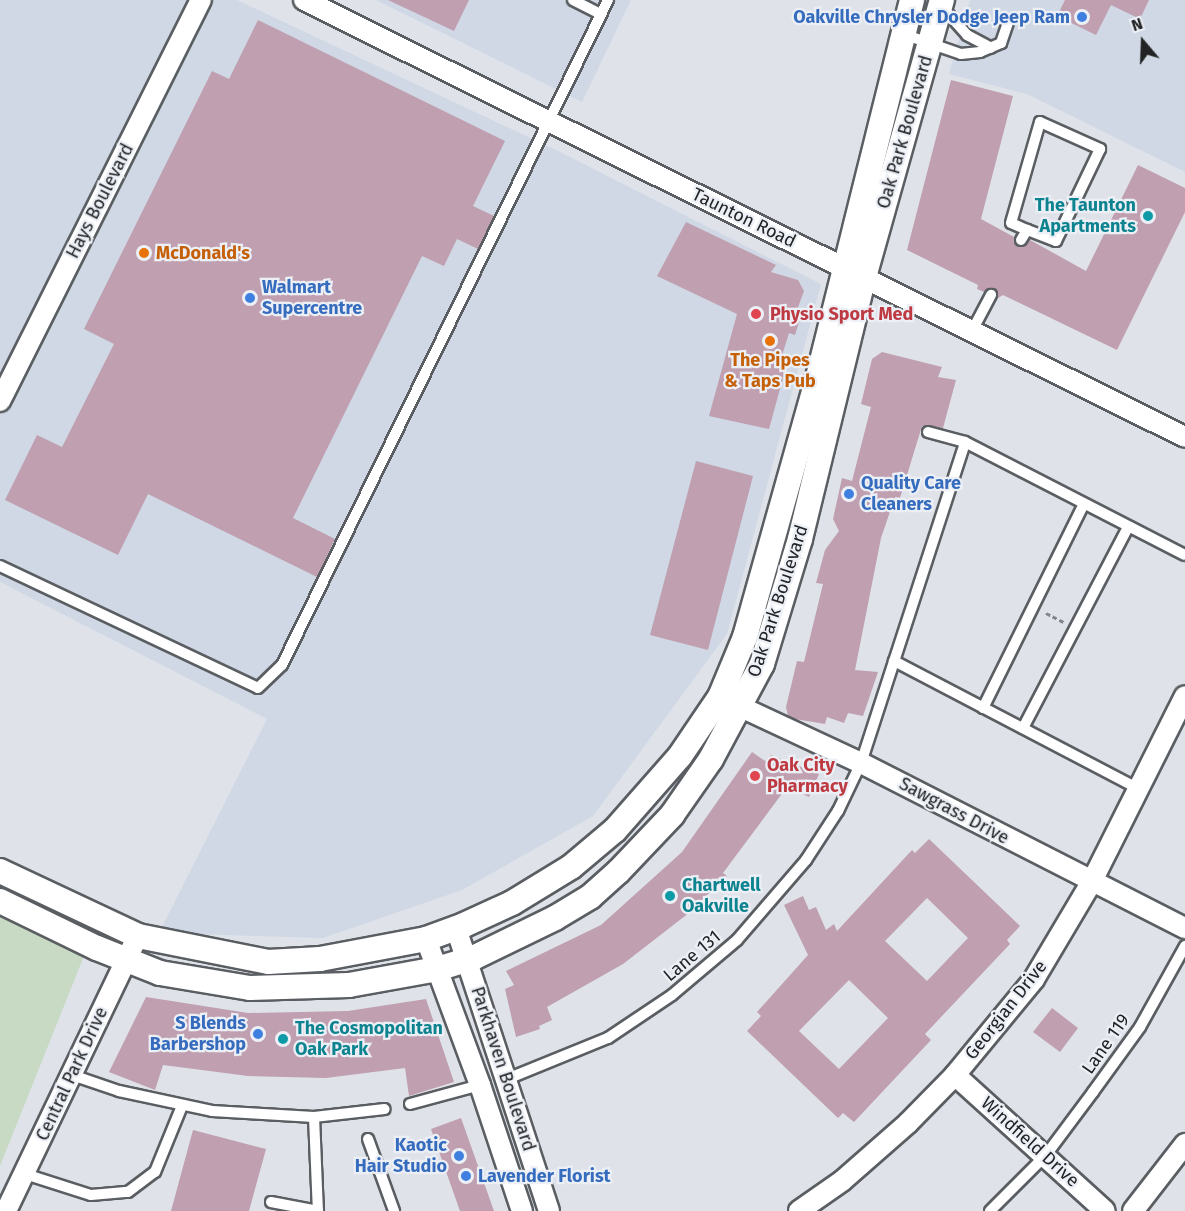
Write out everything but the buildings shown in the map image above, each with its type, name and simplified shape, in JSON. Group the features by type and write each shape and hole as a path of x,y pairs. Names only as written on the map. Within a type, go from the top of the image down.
{"street":[{"name":"Hays Boulevard","path":"0,401 201,0"},
{"name":"Taunton Road","path":"304,0 1185,437"},
{"name":"Oak Park Boulevard","path":"854,272 912,0"},
{"name":"Oak Park Boulevard","path":"0,901 126,961 160,973 250,988 349,986 437,969 467,960 555,918 590,897 618,872 672,815 711,759 730,702 745,637 817,381 930,43 941,3"},
{"name":"Georgian Drive","path":"799,1211 842,1181 955,1074 1034,979 1091,883 1185,696"},
{"name":"Oak Park Boulevard","path":"0,871 138,936 268,962 320,959 426,939 512,903 571,867 615,830 730,702"},
{"name":"Sawgrass Drive","path":"730,702 861,763 1091,883 1185,928"},
{"name":"Parkhaven Boulevard","path":"456,928 549,1211"},
{"name":"Central Park Drive","path":"6,1211 138,936"},
{"name":"Parkhaven Boulevard","path":"426,939 480,1085 522,1211"},
{"name":"Windfield Drive","path":"955,1074 1105,1211"},
{"path":"1133,1211 1185,1144"}],"lane":[{"path":"573,0 601,14"},
{"path":"0,566 258,688 282,665 547,120 570,83 608,0"},
{"path":"941,3 967,35 991,48"},
{"path":"903,34 961,54 991,48 1001,43 1008,23"},
{"path":"1040,122 1100,149 1056,241 1027,230 1011,223 1040,122"},
{"path":"1021,240 1027,230"},
{"path":"972,331 991,295"},
{"path":"928,432 965,442 1185,555"},
{"name":"Lane 131","path":"507,1079 608,1038 700,974 737,940 799,869 838,811 861,763 965,442"},
{"path":"983,708 1084,504"},
{"path":"1023,728 1128,526"},
{"path":"894,662 1139,789"},
{"name":"Lane 119","path":"990,1211 1046,1155 1140,1027 1185,946"},
{"path":"72,1075 182,1106 314,1117 385,1109"},
{"path":"410,1104 480,1085"},
{"path":"25,1174 91,1195 128,1192 155,1172 182,1106"},
{"path":"272,1202 318,1211 314,1117"},
{"path":"368,1139 394,1211"}],"path":[{"path":"1034,607 1075,627"}],"shaded area":[{"path":"0,0 237,0 558,151 821,284 727,634 593,816 462,890 323,938 159,933 267,719 0,582"},
{"path":"376,0 631,0 582,102"},
{"path":"970,0 1185,0 1185,172 1027,94 949,74"}],"green space":[{"path":"0,916 84,956 0,1166"}],"place":[{"name":"Oakville Chrysler Dodge Jeep Ram","path":"1082,17"},
{"name":"The Taunton Apartments","path":"1148,216"},
{"name":"McDonald's","path":"144,253"},
{"name":"Walmart Supercentre","path":"250,298"},
{"name":"Physio Sport Med","path":"756,314"},
{"name":"The Pipes & Taps Pub","path":"770,341"},
{"name":"Quality Care Cleaners","path":"849,494"},
{"name":"Oak City Pharmacy","path":"755,776"},
{"name":"Chartwell Oakville","path":"670,896"},
{"name":"S Blends Barbershop","path":"258,1034"},
{"name":"The Cosmopolitan Oak Park","path":"283,1039"},
{"name":"Kaotic Hair Studio","path":"459,1156"},
{"name":"Lavender Florist","path":"466,1176"}]}
